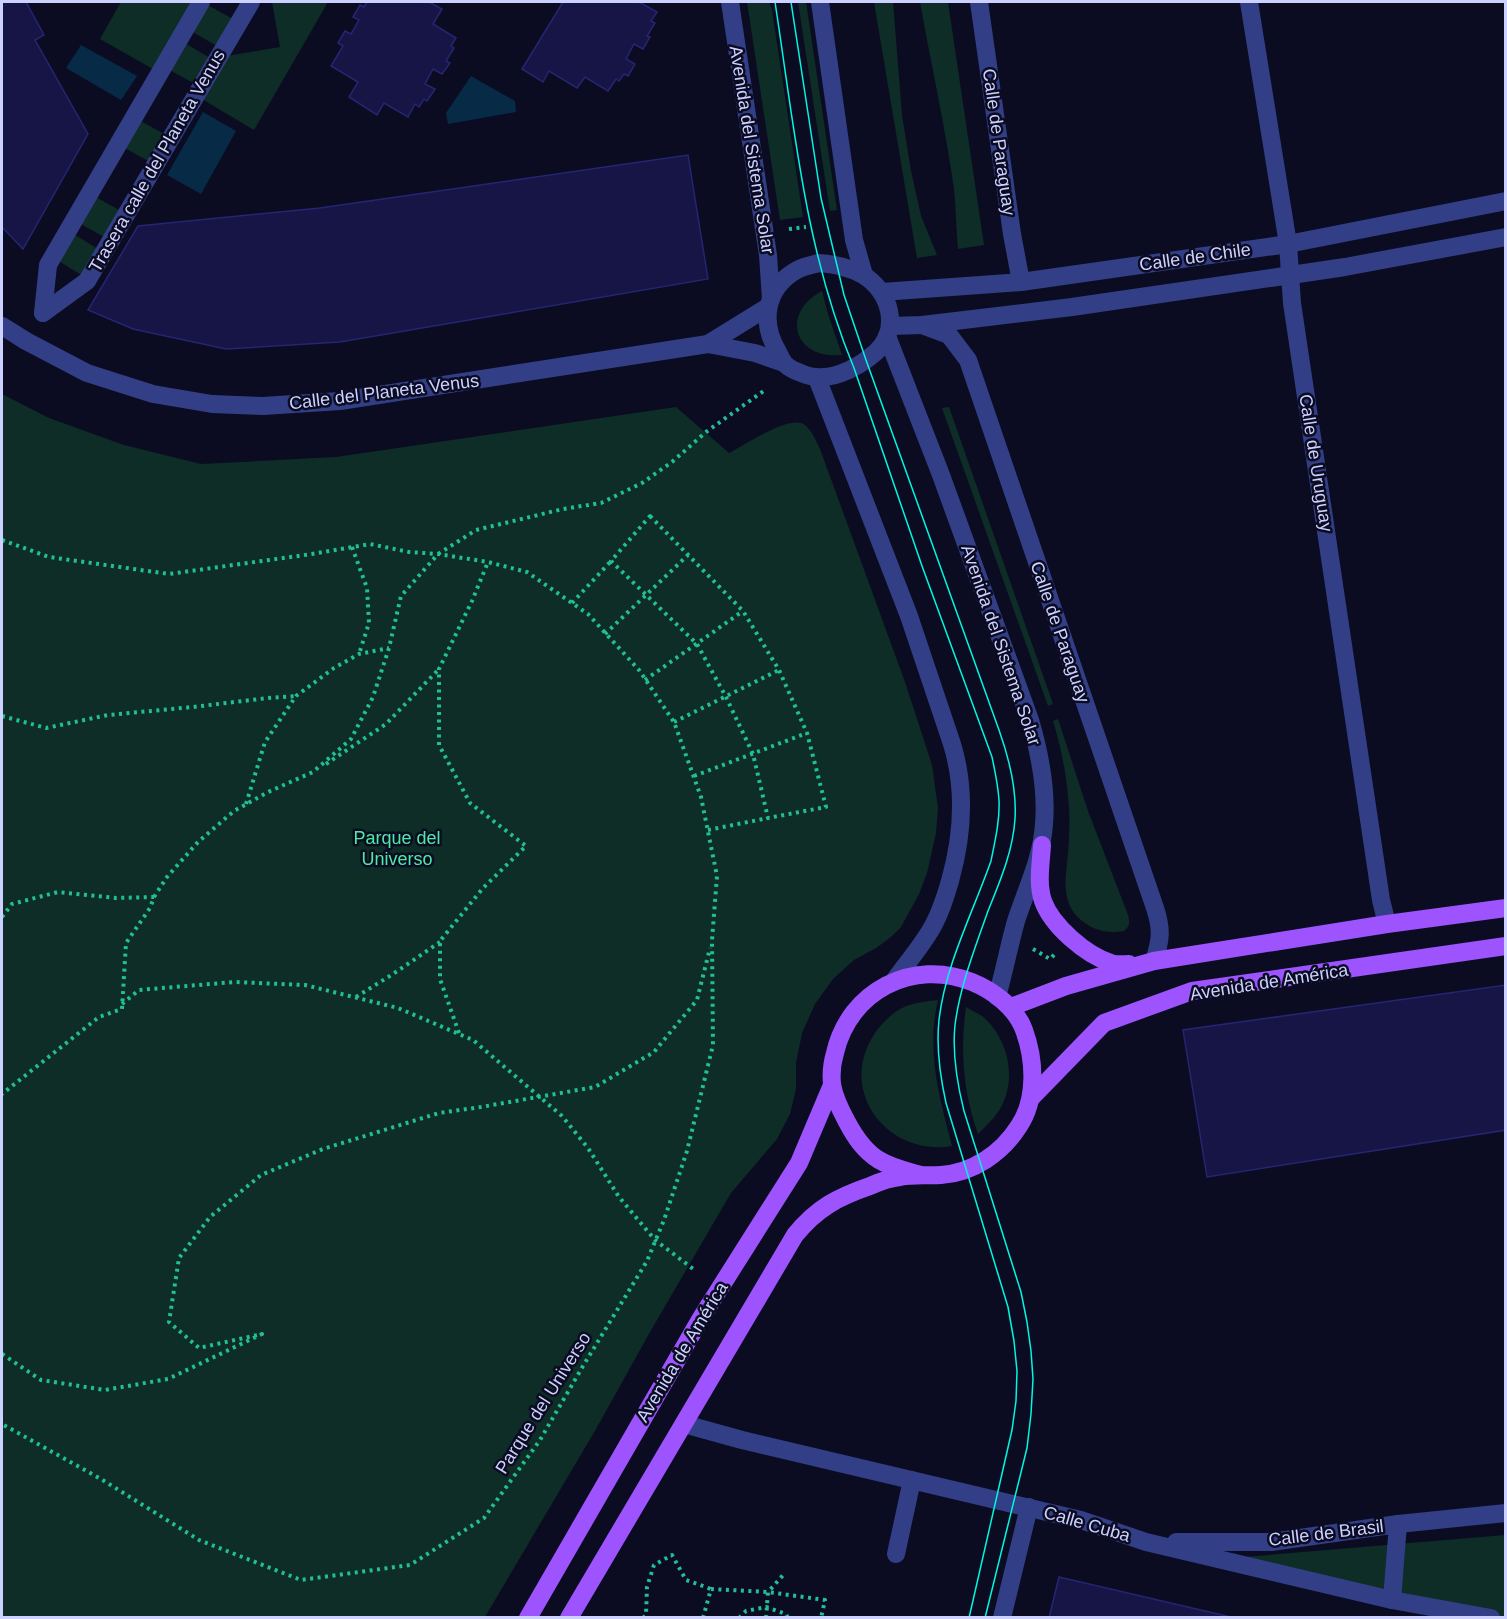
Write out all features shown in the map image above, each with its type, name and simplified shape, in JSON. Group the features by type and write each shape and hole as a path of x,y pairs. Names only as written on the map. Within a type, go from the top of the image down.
{"main road":[{"path":"1042,845 1040,879 1043,901 1055,922 1071,940 1111,963 1146,963"},
{"path":"1004,1002 1146,963 1387,924 1506,908"},
{"name":"Avenida de América","path":"1031,1098 1104,1023 1192,992 1506,946"},
{"name":"Avenida de América","path":"569,1617 795,1235 808,1220 822,1208 849,1193 899,1177 943,1175 966,1170 981,1163 1002,1147 1020,1125 1031,1098 1033,1072 1023,1028 1004,1002 980,986 949,975 920,974 894,981 868,996 848,1019 838,1041 832,1063 832,1085 840,1110 869,1153 893,1168 921,1175"},
{"name":"Avenida de América","path":"528,1617 701,1318 799,1163 832,1085"}],"street":[{"name":"Trasera calle del Planeta Venus","path":"201,2 48,265 44,313 87,281 250,2"},
{"name":"Avenida del Sistema Solar","path":"730,2 768,255 770,303"},
{"path":"820,2 854,240 864,275"},
{"name":"Calle de Paraguay","path":"979,2 1021,282"},
{"name":"Calle de Uruguay","path":"1249,2 1288,244 1292,303 1376,865 1387,924"},
{"name":"Calle de Chile","path":"882,292 1021,282 1288,244 1506,201"},
{"name":"Calle de Chile","path":"889,331 1345,267 1506,237"},
{"path":"819,263 836,264 864,275 882,292 890,310 889,331 878,351 854,368 817,378 808,377 784,363 772,341 768,327 770,303 776,288 784,279 799,268 819,263"},
{"name":"Calle del Planeta Venus","path":"708,344 770,303"},
{"name":"Calle de Paraguay","path":"922,325 948,335 968,360 1155,908 1160,925 1160,944 1146,963"},
{"name":"Calle del Planeta Venus","path":"2,326 87,373 153,394 212,404 263,406 340,401 708,344 755,353 784,363"},
{"name":"Avenida del Sistema Solar","path":"889,331 1036,742 1042,768 1045,799 1042,845 1016,924 1004,1002"},
{"path":"817,378 909,616 957,759 961,786 960,835 956,859 941,906 934,925 894,981"},
{"name":"Calle Cuba","path":"684,1425 1081,1520 1146,1542 1392,1600 1491,1617"},
{"path":"896,1554 912,1480"},
{"path":"1002,1617 1029,1507"},
{"name":"Calle de Brasil","path":"1146,1542 1271,1542 1506,1512"},
{"path":"1392,1600 1398,1524"}],"path":[{"name":"Avenida del Sistema Solar","path":"780,230 806,227"},
{"path":"313,772 351,739 373,697 389,648 401,596 438,554 476,530 563,509 601,503 642,483 672,462 706,432 765,390"},
{"path":"572,603 650,516 744,611 779,670 807,733 826,807 708,830"},
{"name":"Parque del Universo","path":"2,540 49,557 169,574 370,544 409,552 488,562 527,572 588,614 639,670 674,722 701,797 717,876 712,940 712,1045 687,1151 655,1240 647,1261 540,1440 484,1518 410,1565 301,1580 199,1540 101,1479 2,1424"},
{"path":"352,547 367,588 369,623 359,654"},
{"path":"605,634 688,555"},
{"path":"611,561 697,644 753,754 768,818"},
{"path":"2,1094 99,1017 122,1009 126,944 167,877 198,842 234,811 268,792 313,772 386,724 439,669 488,562"},
{"path":"645,680 744,611"},
{"path":"246,804 265,742 296,696 334,668 359,654 389,648"},
{"path":"355,997 440,941 483,888 526,846 471,803 439,745 439,669"},
{"path":"674,722 779,670"},
{"path":"2,716 46,728 108,715 296,696"},
{"path":"693,776 807,733"},
{"path":"2,917 12,904 58,892 116,898 154,897"},
{"name":"Parque del Universo","path":"2,1354 41,1380 105,1390 168,1379 262,1334 199,1348 169,1322 179,1258 210,1217 261,1175 323,1149 439,1113 595,1087 654,1052 697,1000 712,940"},
{"path":"440,941 440,978 459,1034"},
{"path":"1030,947 1050,958"},
{"path":"122,1004 139,990 234,982 304,985 398,1008 473,1040 562,1116 619,1197 655,1240 696,1272"},
{"path":"643,1617 646,1615 647,1587 654,1565 672,1555 686,1580 711,1590 768,1592 825,1600 821,1617"},
{"path":"766,1617 768,1592 785,1573"},
{"path":"703,1617 711,1590"},
{"path":"739,1617 746,1611 766,1607 786,1614 788,1617"}],"green space":[{"path":"121,2 193,2 153,69 100,39"},
{"path":"272,2 328,2 254,130 202,99 227,56 280,47"},
{"path":"747,2 769,2 772,10 803,217 780,220"},
{"path":"798,2 806,2 837,210 830,211"},
{"path":"874,2 893,2 902,115 911,171 921,216 937,255 917,258"},
{"path":"920,2 948,2 984,245 958,249 955,196"},
{"path":"206,4 233,19 217,46 191,31"},
{"path":"183,42 210,58 195,84 168,69"},
{"path":"139,120 166,135 150,162 123,147"},
{"path":"94,196 121,211 106,238 79,223"},
{"path":"72,233 98,249 83,276 57,260"},
{"path":"822,291 842,355 826,355 813,350 804,343 798,333 797,322 801,311 809,300"},
{"name":"Parque del Universo","path":"2,394 49,418 124,445 201,464 336,457 676,407 729,453 778,427 798,422 810,430 820,449 905,682 932,765 938,808 936,833 927,873 919,894 901,927 876,948 854,960 833,979 815,1004 802,1033 796,1063 796,1089 790,1114 777,1139 731,1193 485,1617 2,1617"},
{"path":"949,407 1053,704 1048,706 942,408"},
{"path":"1058,719 1088,811 1128,915 1129,924 1124,931 1105,931 1092,927 1073,911 1066,894 1069,808 1064,764 1053,721"},
{"path":"938,1000 933,1037 934,1055 939,1091 952,1146 928,1147 907,1141 889,1130 874,1115 865,1097 861,1076 864,1055 875,1033 887,1019 906,1006"},
{"path":"966,1007 982,1016 990,1024 1003,1044 1009,1067 1007,1090 1002,1106 978,1134 969,1102 964,1071 963,1040"},
{"path":"1505,1535 1505,1617 1491,1617 1244,1557"}],"water":[{"path":"81,45 137,76 121,100 66,68"},
{"path":"471,76 515,101 516,112 448,124 446,113"},
{"path":"203,112 236,131 201,194 167,175"}],"building":[{"path":"2,2 26,2 44,35 35,40 88,134 23,249 2,227"},
{"path":"367,2 429,2 442,9 433,24 456,38 451,46 454,48 446,61 450,63 442,74 433,69 425,84 435,89 427,101 424,99 419,107 415,104 408,117 384,103 377,115 349,97 358,82 331,66 343,46 338,43 345,31 351,34 359,20 353,17 360,5 364,7"},
{"path":"563,2 639,2 657,12 651,21 655,23 647,36 650,37 643,49 634,44 626,59 635,64 628,76 624,74 619,81 616,79 608,91 585,77 577,88 549,71 543,82 522,69"},
{"path":"688,155 708,279 340,342 226,349 133,329 88,310 138,226 320,208"},
{"path":"1506,985 1506,1130 1207,1177 1183,1030"},
{"path":"1059,1577 1235,1618 1049,1618"}],"tram line":[{"path":"775,2 803,187 824,279 837,324 922,566 992,757 998,789 999,815 991,861 953,959 942,1000 938,1030 939,1062 946,1103 1008,1307 1017,1371 1012,1430 969,1618"},
{"path":"791,2 821,198 844,295 999,730 1013,785 1015,819 1012,843 964,982 954,1036 956,1068 964,1111 1021,1292 1027,1322 1033,1379 1027,1448 985,1618"}]}
